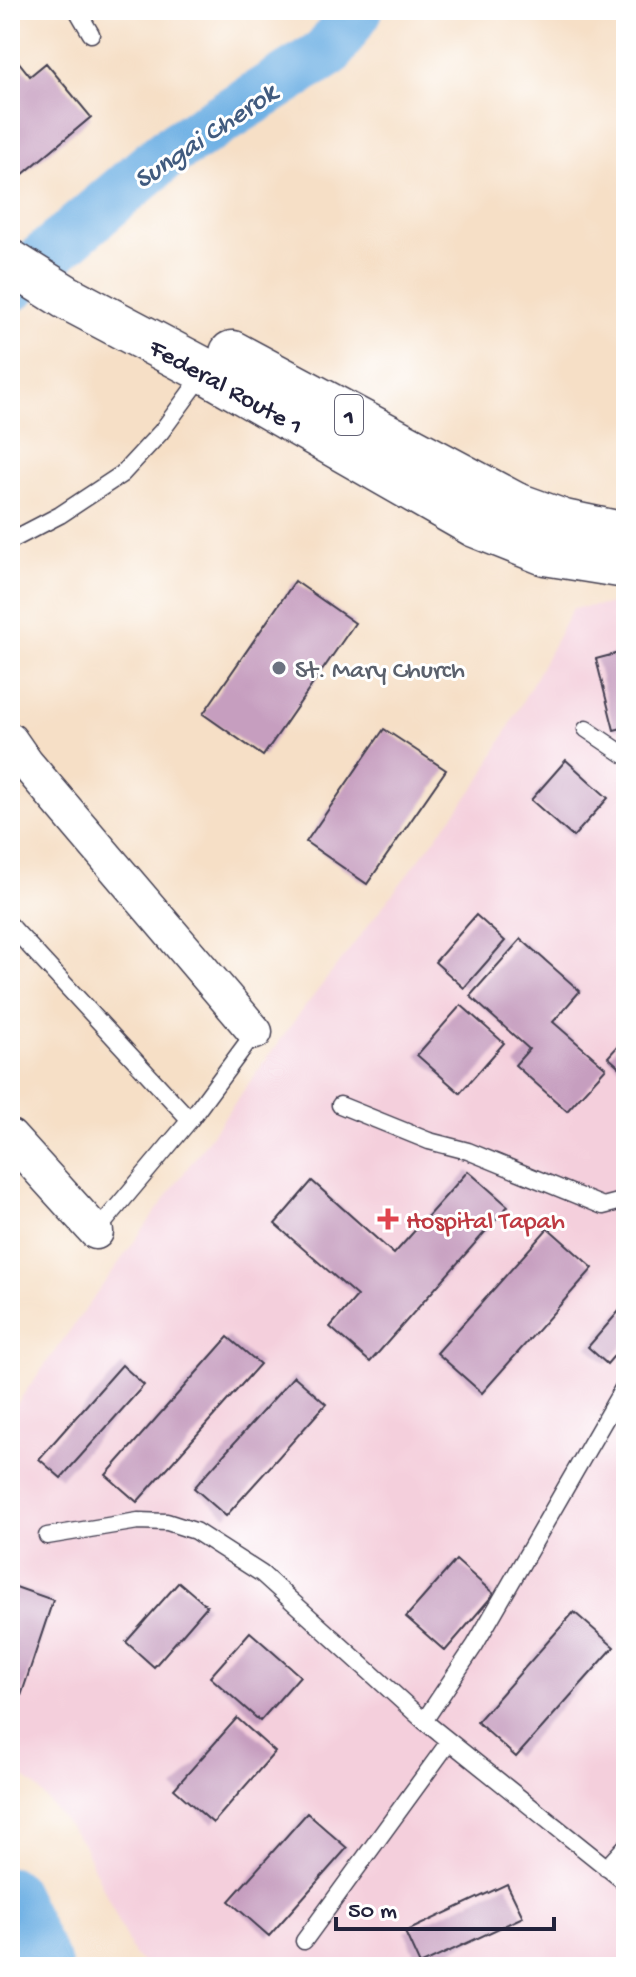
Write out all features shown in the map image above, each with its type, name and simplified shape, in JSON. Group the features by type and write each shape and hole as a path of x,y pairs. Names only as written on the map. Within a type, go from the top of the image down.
{"highway":[{"path":"10,229 74,285"},
{"name":"Federal Route 1","path":"10,262 74,285 514,504 564,522 626,535"},
{"name":"Federal Route 1","path":"74,285 206,371 475,525 545,553 626,566"}],"street":[{"path":"10,740 26,763 255,1032"},
{"path":"15,1155 96,1232"}],"lane":[{"path":"77,10 91,34"},
{"path":"10,541 60,515 122,474 161,432 206,371"},
{"path":"586,729 626,756"},
{"path":"10,925 190,1120"},
{"path":"96,1232 190,1120 255,1032"},
{"path":"340,1105 429,1141 468,1151 603,1206 626,1200"},
{"path":"424,1721 475,1645 626,1383"},
{"path":"47,1536 138,1521 167,1522 195,1531 262,1574 424,1721 626,1883"},
{"path":"304,1941 449,1742"},
{"path":"606,1868 626,1846"}],"shaded area":[{"name":"Hospital Tapah","path":"626,603 626,1967 149,1967 134,1955 82,1842 35,1786 10,1766 10,1413 291,1025 479,782 573,608"}],"building":[{"path":"10,51 30,76 46,63 91,117 10,185"},
{"name":"St. Mary Church","path":"295,581 355,623 263,756 203,714"},
{"path":"626,651 626,727 614,730 596,659"},
{"path":"384,729 446,770 367,884 306,842"},
{"path":"566,760 608,798 573,837 531,800"},
{"path":"476,915 505,941 464,988 435,962"},
{"path":"521,939 580,991 553,1022 606,1068 567,1111 515,1065 529,1049 470,996"},
{"path":"461,1005 504,1043 460,1093 417,1055"},
{"path":"626,1037 626,1073 608,1057"},
{"path":"468,1171 508,1206 370,1362 330,1327 357,1296 275,1224 312,1181 394,1254"},
{"path":"548,1228 593,1268 482,1393 437,1353"},
{"path":"620,1310 626,1315 626,1342 607,1364 588,1347"},
{"path":"228,1337 260,1364 137,1502 106,1475"},
{"path":"122,1365 144,1385 61,1478 39,1459"},
{"path":"294,1376 326,1404 226,1516 194,1488"},
{"path":"456,1560 494,1594 445,1651 406,1617"},
{"path":"179,1582 207,1606 154,1667 126,1642"},
{"path":"10,1585 53,1600 15,1714 10,1712"},
{"path":"574,1612 614,1647 516,1757 477,1722"},
{"path":"250,1632 300,1676 260,1721 210,1677"},
{"path":"237,1718 275,1752 213,1823 174,1789"},
{"path":"307,1813 347,1848 269,1936 229,1901"},
{"path":"507,1884 523,1917 420,1965 405,1932"}],"waterway":[{"name":"Sungai Cherok","path":"10,287 167,153 328,52 357,10"},
{"name":"Sungai Cherok","path":"10,1893 46,1967"}],"place":[{"name":"St. Mary Church","path":"279,668"},
{"name":"Hospital Tapah","path":"388,1219"}]}
